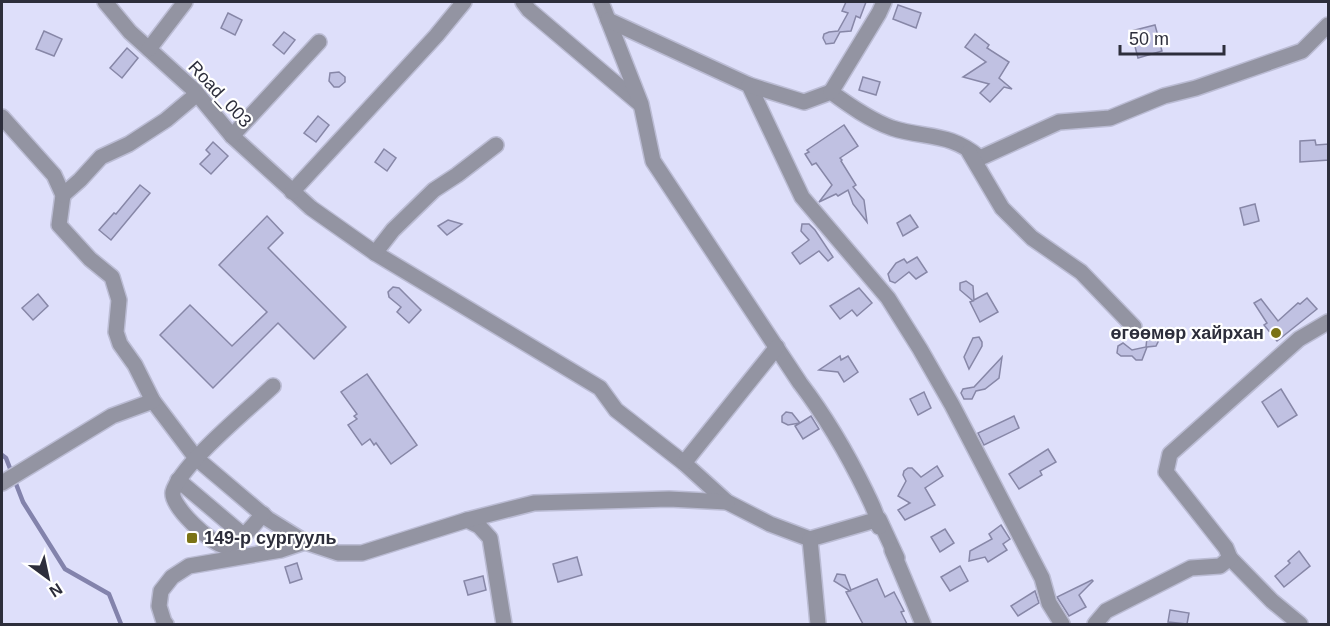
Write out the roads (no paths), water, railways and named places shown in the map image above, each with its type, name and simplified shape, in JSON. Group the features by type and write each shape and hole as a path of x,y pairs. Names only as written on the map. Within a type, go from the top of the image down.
{"street":[{"name":"Road_003","path":"105,2 130,32 197,94 232,136 311,208 375,253 600,388 616,410 684,463 727,502"},
{"path":"150,50 185,2"},
{"path":"292,192 436,36 464,2"},
{"path":"523,2 529,10 641,105"},
{"path":"601,2 641,105 653,160 800,383 824,415 844,449 879,519 879,526 897,558 923,624"},
{"path":"608,20 749,85 804,102 831,92 884,2"},
{"path":"831,92 857,111 892,128 942,137 966,147 980,158 1059,122 1110,118 1164,96 1196,88 1302,51 1329,25"},
{"path":"232,136 319,42"},
{"path":"749,85 802,197 888,298 920,349 1042,578 1049,603 1062,624"},
{"path":"63,195 101,157 129,144 166,120 197,94"},
{"path":"2,117 54,175 63,195 59,225 90,259 112,277 119,300 116,332 120,344 135,365 153,401 196,458 263,514 305,542 338,553 362,553 467,520 534,503 669,499 727,502 770,524 810,538 879,519"},
{"path":"375,253 393,230 434,190 496,145"},
{"path":"966,147 1002,208 1032,238 1081,272 1134,327"},
{"path":"1300,624 1272,601 1230,558 1226,548 1166,472 1170,454 1299,339 1329,322"},
{"path":"684,463 777,347"},
{"path":"263,514 236,543 224,546 184,515 175,504 172,495 178,480 196,458 273,386"},
{"path":"2,483 112,416 153,401"},
{"path":"178,480 243,535"},
{"path":"467,520 479,526 490,538 504,624"},
{"path":"810,538 818,624"},
{"path":"166,624 159,606 161,591 172,577 189,566 281,550 305,542"},
{"path":"1095,624 1106,611 1191,568 1220,566 1230,558"}],"waterway":[{"path":"2,455 6,458 23,502 65,569 109,594 121,624"}],"place":[{"name":"өгөөмөр хайрхан","path":"1276,333"},
{"name":"149-р сургууль","path":"192,538"}]}
